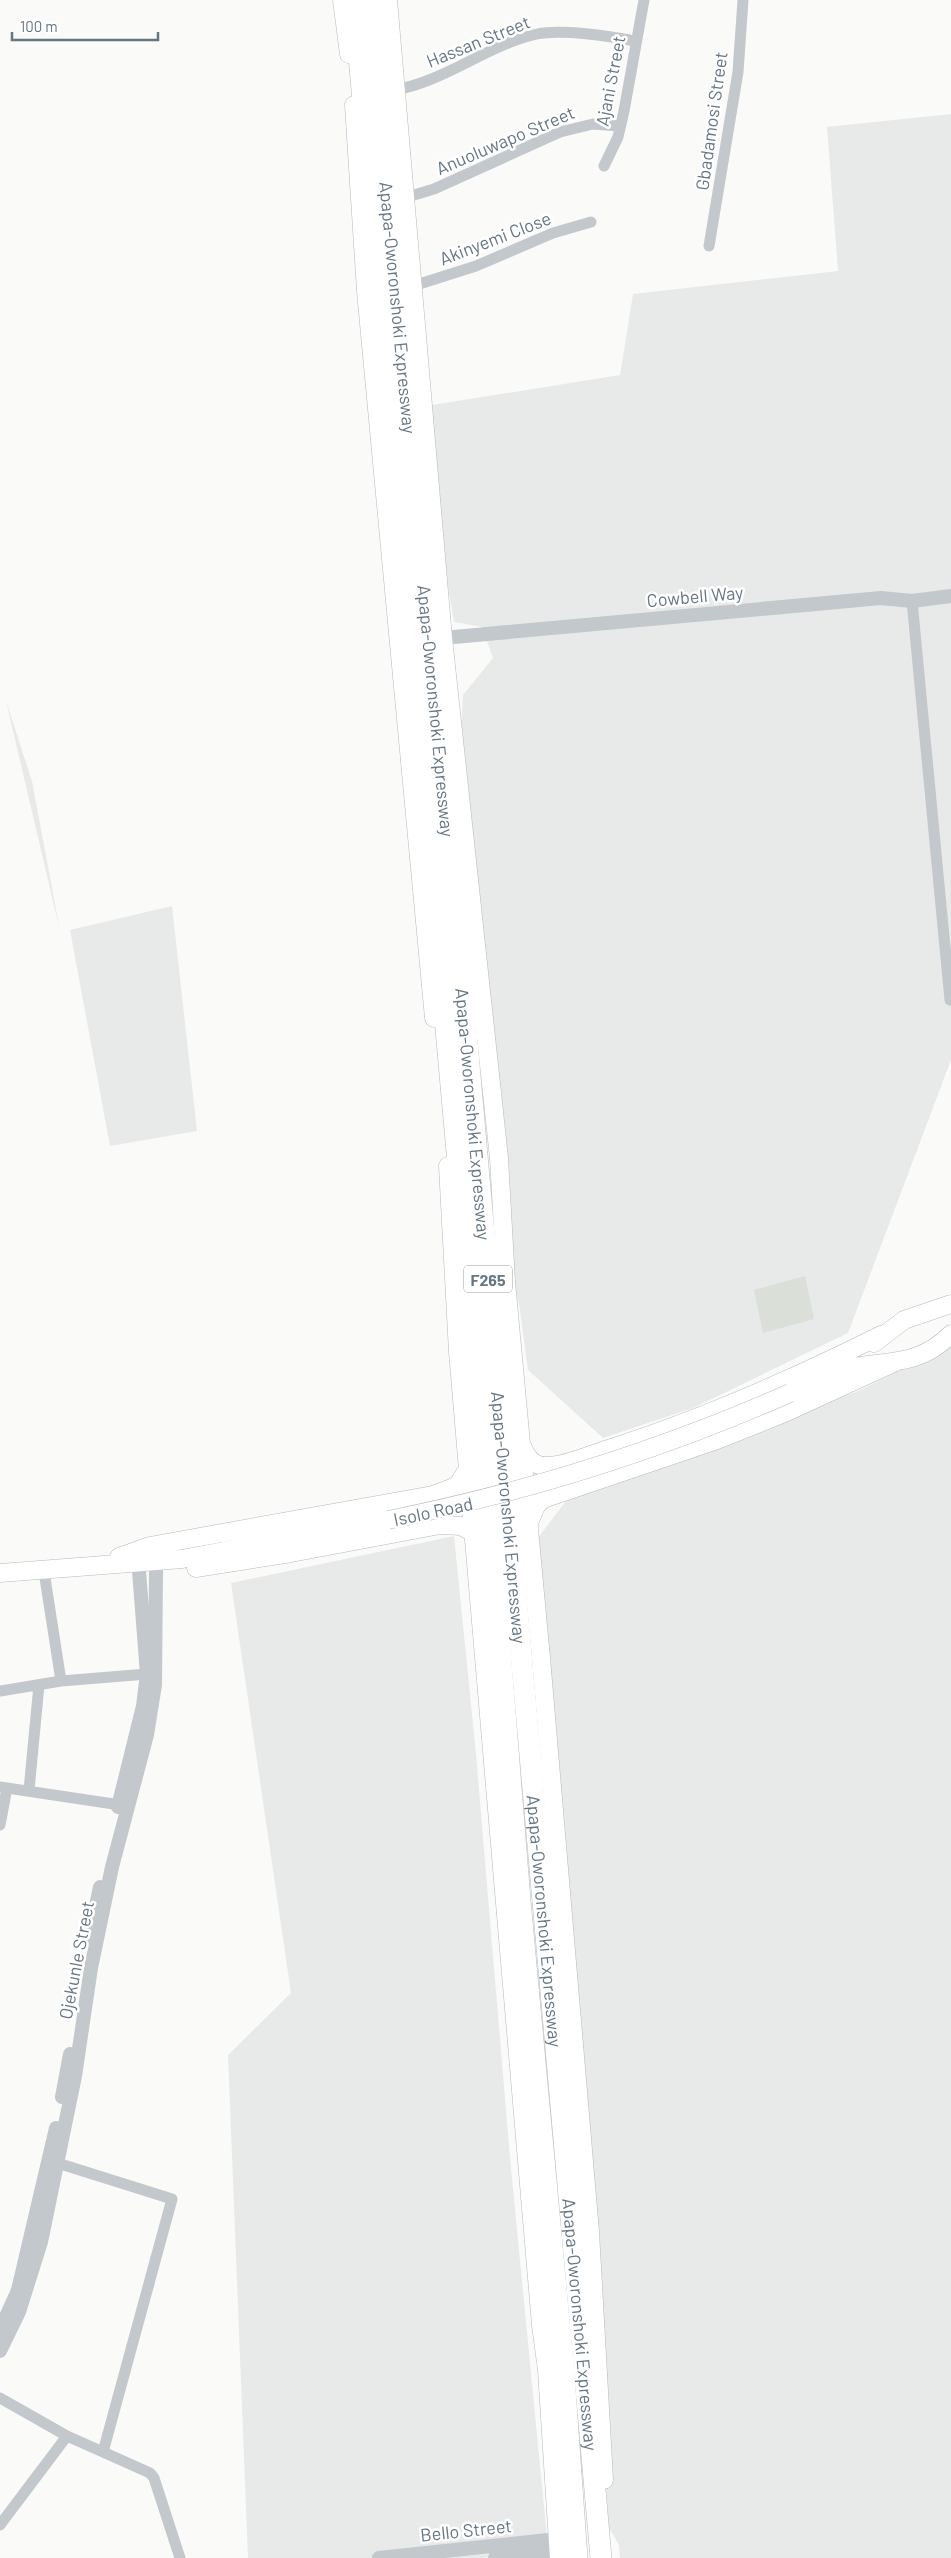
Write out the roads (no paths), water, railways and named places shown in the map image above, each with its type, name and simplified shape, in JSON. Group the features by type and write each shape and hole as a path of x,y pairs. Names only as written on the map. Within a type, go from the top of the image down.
{"highway":[{"name":"Apapa-Oworonshoki Expressway","path":"354,0 488,1498 520,1900 564,2375 563,2551"},
{"name":"Apapa-Oworonshoki Expressway","path":"369,0 460,964 601,2558"}],"main road":[{"name":"Apapa-Oworonshoki Expressway","path":"342,0 353,83 366,291 446,1144 456,1326 540,2315 547,2370 563,2551"},
{"name":"Apapa-Oworonshoki Expressway","path":"388,0 443,638 499,1158 506,1282 590,2232 597,2368 611,2558"},
{"path":"846,1369 885,1333 904,1320 951,1304"},
{"path":"528,1524 536,1506 543,1499 708,1443 774,1418 899,1362 928,1353 950,1335 947,1319 932,1310"},
{"path":"521,1445 527,1458 540,1465 550,1466 583,1457 710,1413 885,1333"},
{"path":"885,1333 899,1362"},
{"path":"846,1369 899,1362"},
{"name":"Isolo Road","path":"0,1573 182,1560 451,1508 541,1484 722,1423 846,1369"},
{"path":"99,1565 150,1546 433,1495 457,1486 468,1469"},
{"path":"0,1581 192,1568 252,1560 440,1525 461,1526 475,1534"},
{"path":"139,1572 182,1560"}],"street":[{"name":"Ajani Street","path":"604,166 620,126 644,0"},
{"name":"Gbadamosi Street","path":"709,246 738,72 743,0"},
{"name":"Hassan Street","path":"395,90 446,73 497,48 538,34 604,36 635,41"},
{"name":"Anuoluwapo Street","path":"404,198 434,189 560,132 593,124 620,126"},
{"name":"Akinyemi Close","path":"413,286 476,266 553,233 591,222"},
{"name":"Cowbell Way","path":"443,638 881,598 912,601 951,596"},
{"path":"912,601 950,1000"},
{"name":"Ojekunle Street","path":"0,2351 26,2294 54,2162 58,2119 94,1913 124,1805 147,1735 155,1685 156,1571"},
{"name":"Ojekunle Street","path":"124,1805 143,1706 147,1674 139,1572"},
{"path":"45,1578 61,1681"},
{"path":"0,1691 61,1681 147,1674"},
{"path":"28,1790 39,1685"},
{"path":"0,1825 4,1788 124,1805"},
{"path":"54,2162 172,2200 103,2452"},
{"name":"Ojekunle Street","path":"0,2330 18,2290 54,2162"},
{"path":"0,2398 67,2436 150,2473 154,2478 180,2558"},
{"path":"0,2524 67,2436"},
{"name":"Bello Street","path":"379,2558 563,2551"},
{"name":"Bello Street","path":"495,2558 563,2551"}]}
